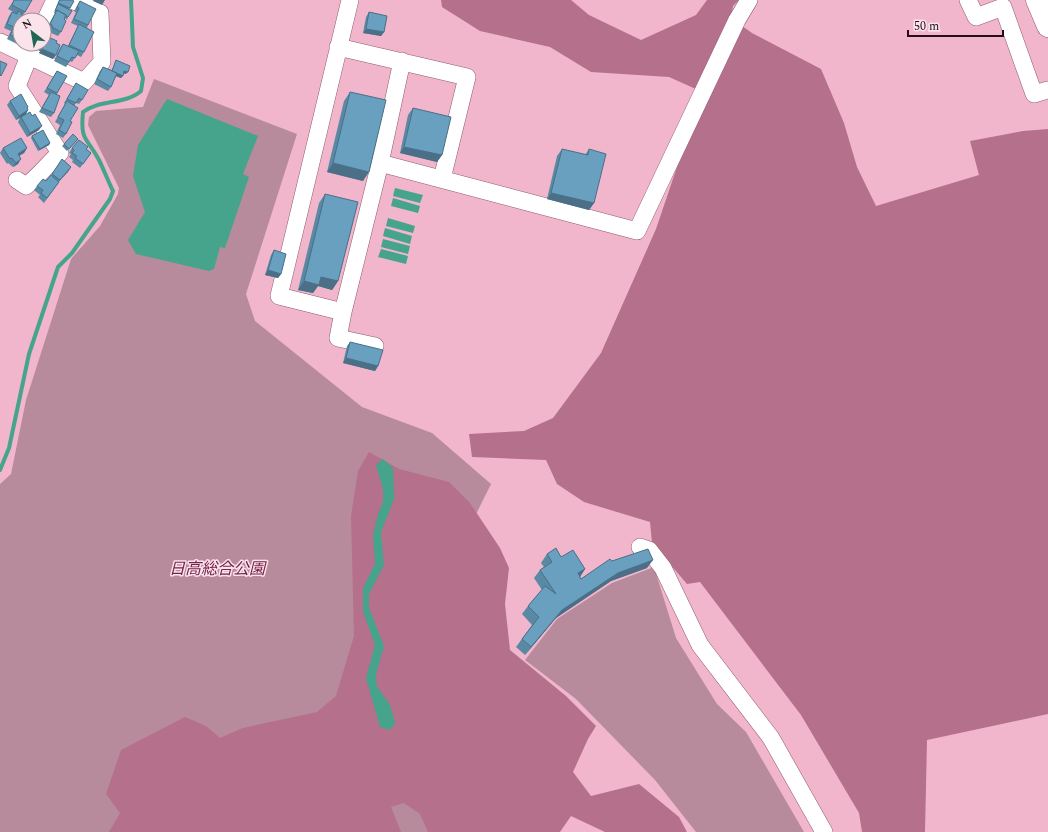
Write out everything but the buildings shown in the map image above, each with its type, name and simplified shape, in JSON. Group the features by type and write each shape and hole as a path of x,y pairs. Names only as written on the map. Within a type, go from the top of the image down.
{"highway":[{"path":"1037,0 1048,26"}],"street":[{"path":"49,12 55,0"},
{"path":"35,52 84,82 102,62 100,13 72,0"},
{"path":"343,312 279,296 350,0"},
{"path":"380,163 637,231 737,20 749,0"},
{"path":"968,0 976,17 1003,7 1041,92"},
{"path":"0,42 12,45"},
{"path":"338,47 467,77 442,179"},
{"path":"17,180 26,186 38,177 47,164 60,153 16,86 31,52"},
{"path":"375,346 338,338 343,312 380,163 402,61"},
{"path":"640,547 649,550 663,568 700,645 771,738 824,832"}],"green space":[{"name":"日高総合公園","path":"154,79 297,134 246,294 255,321 362,407 432,433 491,484 430,607 470,832 0,832 0,484 11,474 26,400 71,259 100,226 118,194 119,188 88,125 89,117 96,111 143,107"},
{"path":"654,567 676,638 717,704 746,732 804,832 696,832 655,780 576,699 525,660 557,619 612,583"}],"shaded area":[{"path":"441,0 571,0 589,15 641,40 696,15 707,0 739,0 733,6 731,18 752,33 821,69 844,123 857,167 876,206 979,175 970,141 1023,131 1048,129 1048,714 927,740 925,832 862,832 859,813 801,715 700,582 687,584 652,543 650,522 584,502 557,484 546,460 472,457 469,434 524,431 553,418 601,353 656,229 677,167 707,94 669,77 591,72 550,47 480,31 442,7"},
{"path":"167,99 258,136 243,174 249,177 225,248 220,247 214,269 209,271 136,254 128,240 145,212 133,176 138,145"},
{"path":"395,188 423,195 420,203 393,196"},
{"path":"393,198 420,206 418,213 391,206"},
{"path":"388,218 415,226 413,233 386,226"},
{"path":"385,228 412,236 410,244 383,236"},
{"path":"383,239 410,246 408,254 381,247"},
{"path":"381,249 408,256 406,264 378,257"},
{"path":"369,452 399,469 449,482 470,503 500,548 509,568 505,604 510,650 566,696 596,726 588,739 573,772 591,796 639,784 679,817 687,832 605,832 571,816 560,832 428,832 420,814 404,803 391,807 401,832 109,832 120,813 106,794 121,750 185,717 206,726 220,738 243,728 317,712 336,696 354,636 351,516 358,471"},
{"path":"383,459 393,468 394,499 381,532 384,565 369,594 369,608 384,646 376,674 377,686 390,705 395,723 390,730 380,727 366,678 375,645 363,611 363,588 375,564 373,535 378,514 383,502 383,489 376,465"}],"waterway":[{"path":"0,470 9,448 29,354 58,267 72,253 110,199 113,191 99,160 85,139 82,122 83,112 97,105 128,98 141,91 143,78 133,47 131,0"}]}
